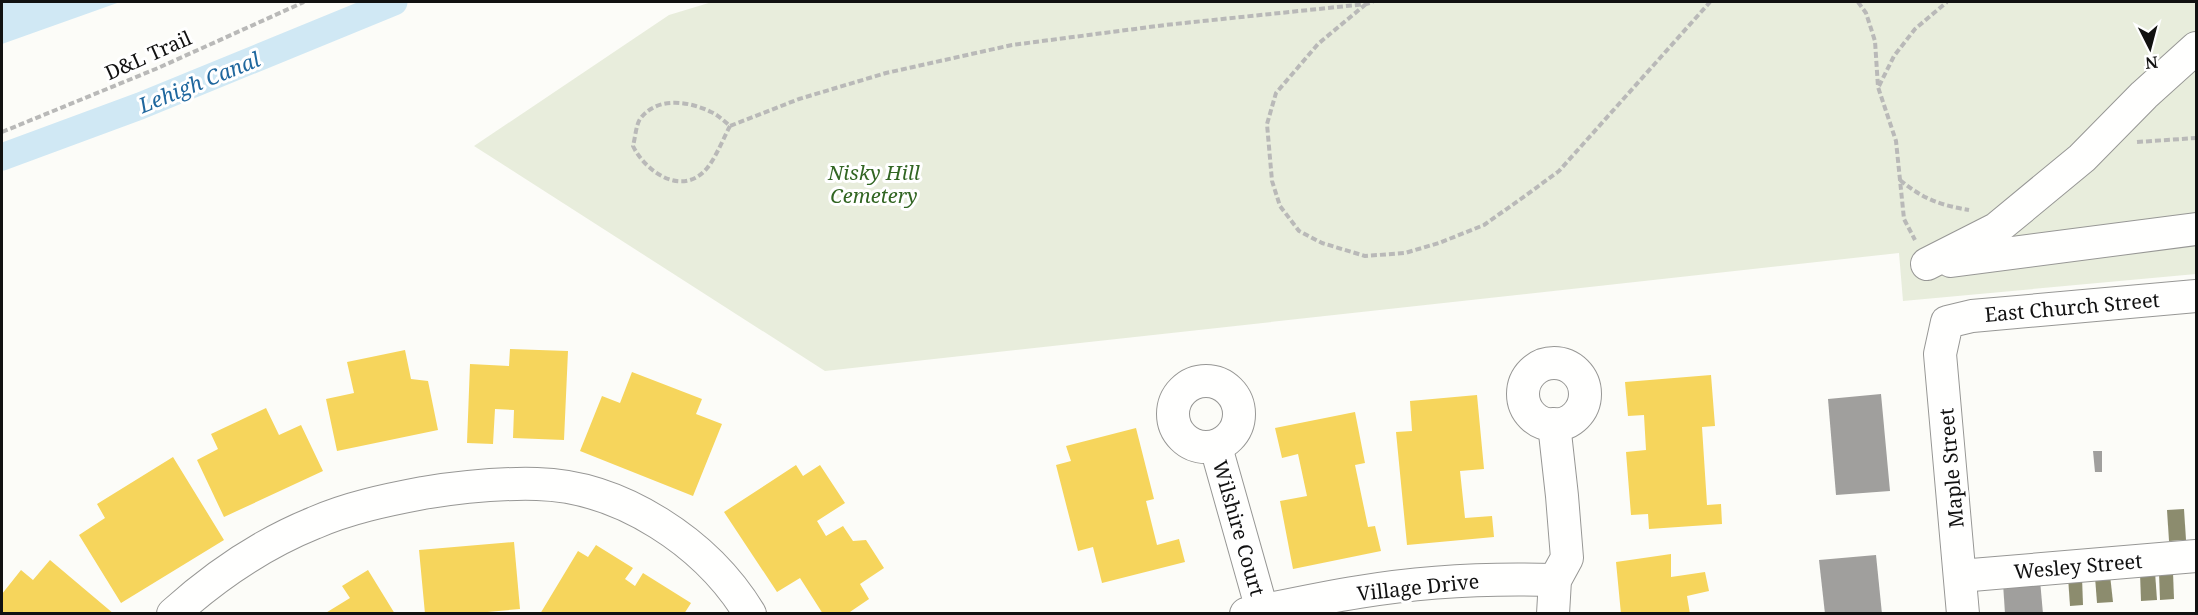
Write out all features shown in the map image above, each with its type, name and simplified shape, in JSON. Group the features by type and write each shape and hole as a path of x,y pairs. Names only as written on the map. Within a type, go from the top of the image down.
{"street":[{"path":"1927,264 1996,229 2095,145 2144,95 2196,48"},
{"path":"1927,264 2196,229"},
{"name":"East Church Street","path":"1947,322 1972,316 2196,296"},
{"name":"Maple Street","path":"1947,322 1940,354 1963,614"},
{"path":"1553,614 1555,580 1567,558 1554,424"},
{"name":"Wilshire Court","path":"1216,447 1254,612"},
{"path":"172,614 230,568 265,547 314,523 391,499 444,489 538,484 572,489 614,500 663,525 717,569 750,614"},
{"name":"Wesley Street","path":"1960,576 2196,556"},
{"name":"Village Drive","path":"1254,612 1361,591 1444,582 1502,579 1555,580"}],"path":[{"name":"D&L Trail","path":"2,132 158,68 304,2"},
{"path":"730,126 711,112 688,104 672,102 658,105 640,119 633,146 639,159 651,171 668,180 687,181 708,168 730,126 799,99 886,73 1012,45 1165,24 1373,2"},
{"path":"1366,4 1318,44 1276,93 1267,124 1272,181 1280,206 1299,231 1322,243 1365,256 1405,253 1439,243 1484,225 1525,196 1558,171 1710,2"},
{"path":"1858,2 1866,13 1875,40 1878,87 1896,141 1904,219 1927,264"},
{"path":"1878,87 1894,56 1915,29 1947,2"},
{"path":"2095,145 2196,138"},
{"path":"1900,180 1918,195 1944,206 1988,214 2014,214"}],"green space":[{"name":"Nisky Hill Cemetery","path":"712,2 2196,2 2196,274 1903,301 1899,253 825,371 474,146 669,15"}],"water":[{"path":"2,2 120,2 2,44"}],"building: Homes":[{"path":"510,349 568,351 564,440 513,438 514,410 495,409 493,444 467,443 470,364 509,366"},
{"path":"405,350 411,379 428,381 438,430 337,451 326,399 354,393 347,362"},
{"path":"632,372 702,399 696,414 722,424 693,496 580,451 602,396 620,403"},
{"path":"1711,375 1715,426 1702,427 1707,505 1721,504 1722,524 1649,529 1648,514 1631,515 1626,452 1646,450 1644,415 1628,416 1625,382"},
{"path":"1477,395 1484,469 1460,471 1465,518 1492,516 1494,537 1407,545 1396,432 1412,431 1410,401"},
{"path":"266,408 279,435 301,425 323,471 224,517 197,460 218,449 211,434"},
{"path":"1355,412 1365,463 1355,465 1368,527 1375,526 1381,551 1293,569 1280,501 1307,496 1298,454 1282,458 1275,428"},
{"path":"1136,428 1154,499 1146,501 1157,545 1179,539 1185,562 1102,583 1093,547 1078,551 1056,465 1071,461 1066,446"},
{"path":"173,457 224,540 121,603 79,535 105,518 97,504"},
{"path":"796,465 803,476 820,465 845,503 817,521 826,536 843,526 853,541 866,540 884,568 860,584 869,599 847,614 823,614 800,578 777,592 724,512"},
{"path":"514,542 520,609 465,614 425,614 419,550"},
{"path":"596,545 633,568 625,579 635,586 643,573 691,603 684,614 540,614 578,551 588,557"},
{"path":"1671,554 1671,577 1705,572 1709,591 1687,596 1690,614 1621,614 1616,562"},
{"path":"50,560 114,614 2,614 2,594 21,570 33,580"},
{"path":"368,570 395,614 324,614 350,598 342,586"}],"building: Industry":[{"path":"2184,509 2186,540 2169,541 2167,510"},
{"path":"2155,572 2157,600 2141,601 2140,573"},
{"path":"2173,572 2174,599 2160,600 2159,573"},
{"path":"2110,575 2113,602 2097,603 2095,577"},
{"path":"2068,577 2082,577 2083,605 2070,606"}],"building: Other":[{"path":"1881,394 1890,491 1836,495 1828,399"},
{"path":"2093,451 2102,451 2102,472 2095,472"},
{"path":"1876,555 1882,614 1825,614 1819,560"},
{"path":"2040,580 2043,614 2005,614 2003,583"}],"waterway":[{"name":"Lehigh Canal","path":"2,157 140,106 394,2"}]}
